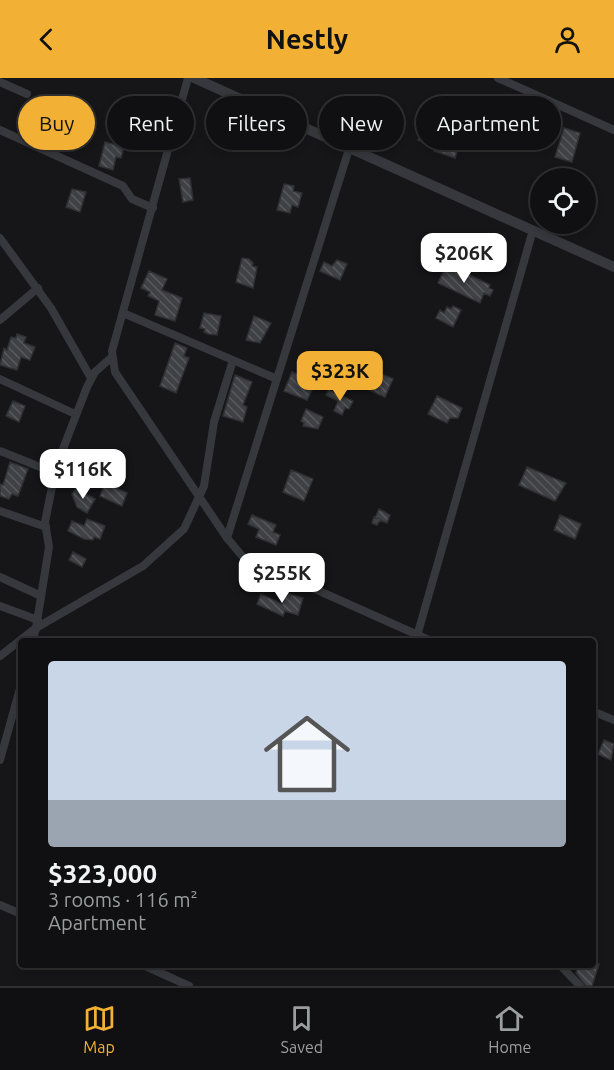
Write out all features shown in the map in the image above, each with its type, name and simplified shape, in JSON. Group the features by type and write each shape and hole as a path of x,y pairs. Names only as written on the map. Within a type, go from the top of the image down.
{"street":[{"path":"188,78 112,357 117,376 239,553 251,561 423,638"},
{"path":"194,78 319,134"},
{"path":"498,78 614,130"},
{"path":"0,82 27,94"},
{"path":"0,130 123,186 132,199 153,208"},
{"path":"227,538 348,150"},
{"path":"353,150 530,229"},
{"path":"417,636 532,234"},
{"path":"542,234 614,267"},
{"path":"0,238 38,288 75,346 91,378"},
{"path":"1,318 38,288"},
{"path":"123,313 277,379"},
{"path":"34,638 49,547 46,527 56,473 75,414 91,378 112,357"},
{"path":"21,638 37,624 117,582 159,553 184,529 201,498 214,422 233,360"},
{"path":"0,379 75,414"},
{"path":"0,451 56,473"},
{"path":"0,511 46,527"},
{"path":"0,577 39,595"},
{"path":"0,606 37,624"},
{"path":"0,656 18,640"},
{"path":"0,760 18,696"},
{"path":"596,713 614,720"},
{"path":"0,905 18,913"},
{"path":"150,968 189,986"},
{"path":"563,968 580,986"}],"building":[{"path":"564,128 580,133 572,162 555,157 557,150 561,150"},
{"path":"105,142 107,143 107,150 123,150 121,158 116,157 113,170 99,166"},
{"path":"434,150 458,150 455,158"},
{"path":"190,178 193,200 183,202 179,179"},
{"path":"284,184 294,186 293,191 302,193 298,207 292,205 290,213 277,210"},
{"path":"72,189 86,192 80,212 66,207"},
{"path":"242,258 249,259 253,263 252,266 257,267 253,288 236,282"},
{"path":"337,260 347,264 340,280 320,271 324,262 332,266"},
{"path":"447,264 490,285 489,288 493,290 490,296 484,293 480,303 438,283"},
{"path":"149,271 167,279 162,290 182,298 175,321 155,315 159,301 148,296 150,292 141,288"},
{"path":"453,306 461,310 453,327 436,318 440,310 444,313 447,307 451,309"},
{"path":"204,313 221,316 217,335 208,334 204,332 205,329 200,328"},
{"path":"254,316 271,323 260,343 246,340"},
{"path":"17,334 26,337 24,343 35,347 30,360 21,357 17,370 0,365 4,348 7,350 11,337 16,338"},
{"path":"175,343 187,348 184,356 189,358 176,393 160,386"},
{"path":"292,372 316,382 307,400 284,391"},
{"path":"377,372 393,379 385,397 369,390"},
{"path":"235,375 252,382 243,405 247,407 243,422 223,416"},
{"path":"329,390 353,401 349,409 345,408 342,415 334,411 338,401 326,395"},
{"path":"437,396 462,408 458,418 450,418 447,423 428,414"},
{"path":"13,401 25,406 19,422 6,416"},
{"path":"306,409 323,417 318,429 303,426 304,423 301,421"},
{"path":"10,462 28,469 18,496 12,494 9,499 0,496 0,484 3,485"},
{"path":"527,467 566,483 555,501 519,485"},
{"path":"291,470 313,479 304,501 283,492"},
{"path":"107,478 116,482 111,486 127,493 122,506 100,496"},
{"path":"76,488 95,499 87,513 77,507 72,494"},
{"path":"379,509 390,515 387,523 380,520 377,525 372,523"},
{"path":"252,515 276,525 273,532 280,535 276,545 256,537 259,529 248,524"},
{"path":"560,515 581,524 575,539 554,530"},
{"path":"87,519 105,526 100,539 94,537 93,540 84,539 68,531 72,521 84,526"},
{"path":"73,552 86,559 82,567 69,560"},
{"path":"286,593 303,598 298,615 285,611 283,616 257,604 261,594 282,604"},
{"path":"604,740 614,744 611,760 598,754"},
{"path":"596,964 599,964 592,986 586,986 576,973 578,968 596,968"}]}
